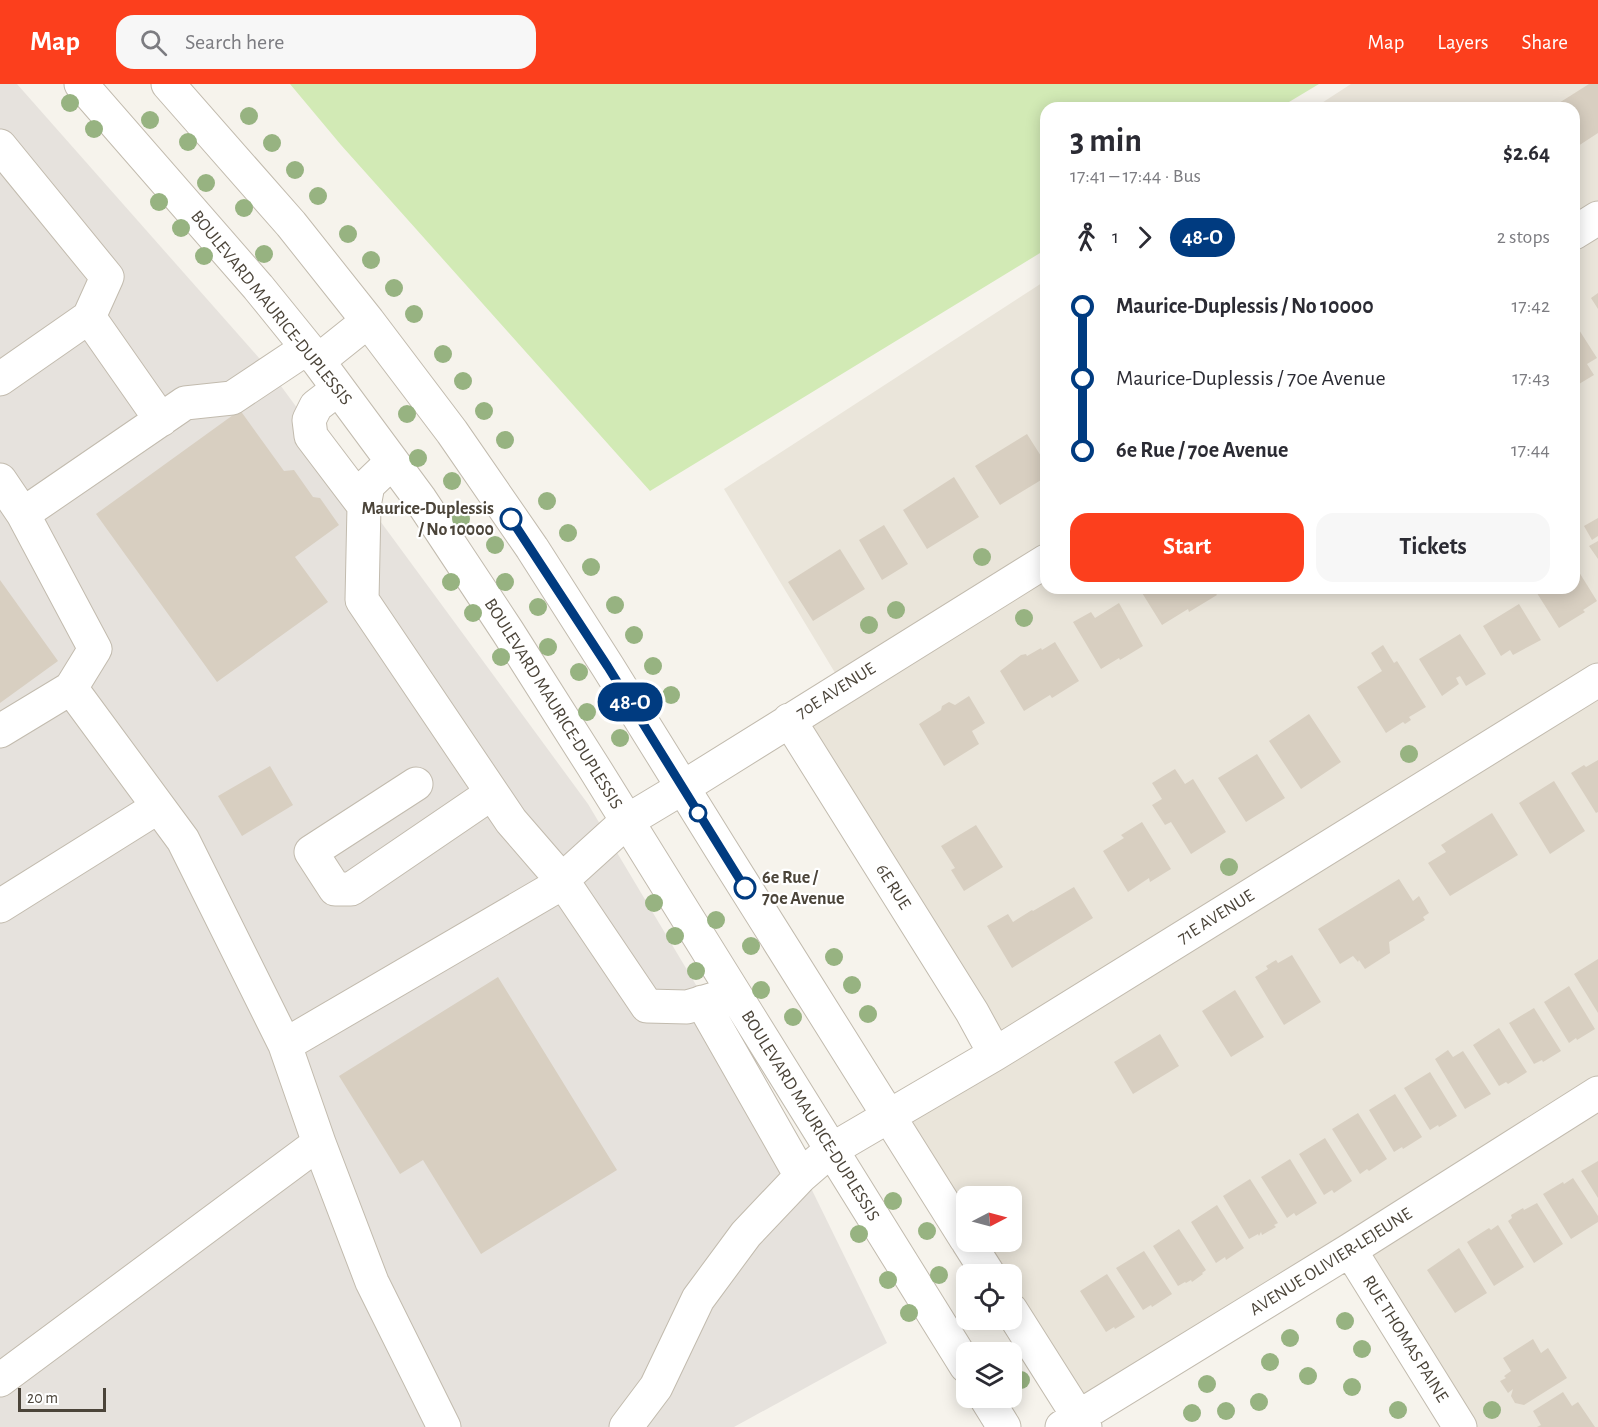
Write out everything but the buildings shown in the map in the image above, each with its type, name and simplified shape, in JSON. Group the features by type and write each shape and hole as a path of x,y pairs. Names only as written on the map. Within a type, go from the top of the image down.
{"street":[{"name":"BOULEVARD MAURICE-DUPLESSIS","path":"81,84 258,286 313,354 420,499 508,632 956,1350"},
{"path":"168,84 291,224 452,432 532,548 608,667 956,1223"},
{"path":"0,146 107,277 89,318 0,379"},
{"path":"1580,229 1598,218"},
{"path":"89,318 160,420"},
{"path":"23,514 185,403 232,398 368,321"},
{"path":"338,388 316,406 309,420 311,436 364,506"},
{"path":"392,462 368,484 364,506 362,600 511,821 562,880 647,1006 687,1007 734,993"},
{"path":"0,480 23,514 95,649 71,688 0,731"},
{"name":"70E AVENUE","path":"285,1045 552,889 627,821 1040,565"},
{"name":"71E AVENUE","path":"626,1427 656,1387 698,1299 746,1234 801,1176 831,1150 995,1054 1598,680"},
{"path":"71,688 183,840 285,1045 319,1143 372,1282 444,1427"},
{"name":"6E RUE","path":"789,720 972,1012 995,1054"},
{"path":"416,784 311,852 335,889 351,889 492,793"},
{"path":"0,906 158,807"},
{"path":"702,1002 801,1176"},
{"name":"AVENUE OLIVIER-LEJEUNE","path":"1075,1423 1598,1093"},
{"path":"0,1380 319,1143"},
{"name":"RUE THOMAS PAINE","path":"1350,1250 1460,1427"},
{"path":"1022,1329 1075,1423"},
{"path":"992,1408 1004,1427"}],"shaded area":[{"path":"0,84 17,84 267,367 588,804 782,1129 887,1343 734,1427 0,1427"},
{"path":"1351,84 1598,84 1598,1427 1460,1427 1350,1251 1079,1416 1022,1327 1022,1264 982,1264 974,1252 1022,1252 1022,1186 956,1186 956,1223 888,1116 995,1054 789,720 843,686 724,489 1040,284 1040,594 1580,594 1580,102 1323,102"}],"green space":[{"path":"290,84 1319,84 1289,102 1040,102 1040,253 650,491 341,145"}],"bus line":[{"name":"48-O","path":"511,519 608,667 745,888"}],"place":[{"name":"Maurice-Duplessis / No 10000","path":"511,519"},
{"name":"6e Rue / 70e Avenue","path":"745,888"}]}
